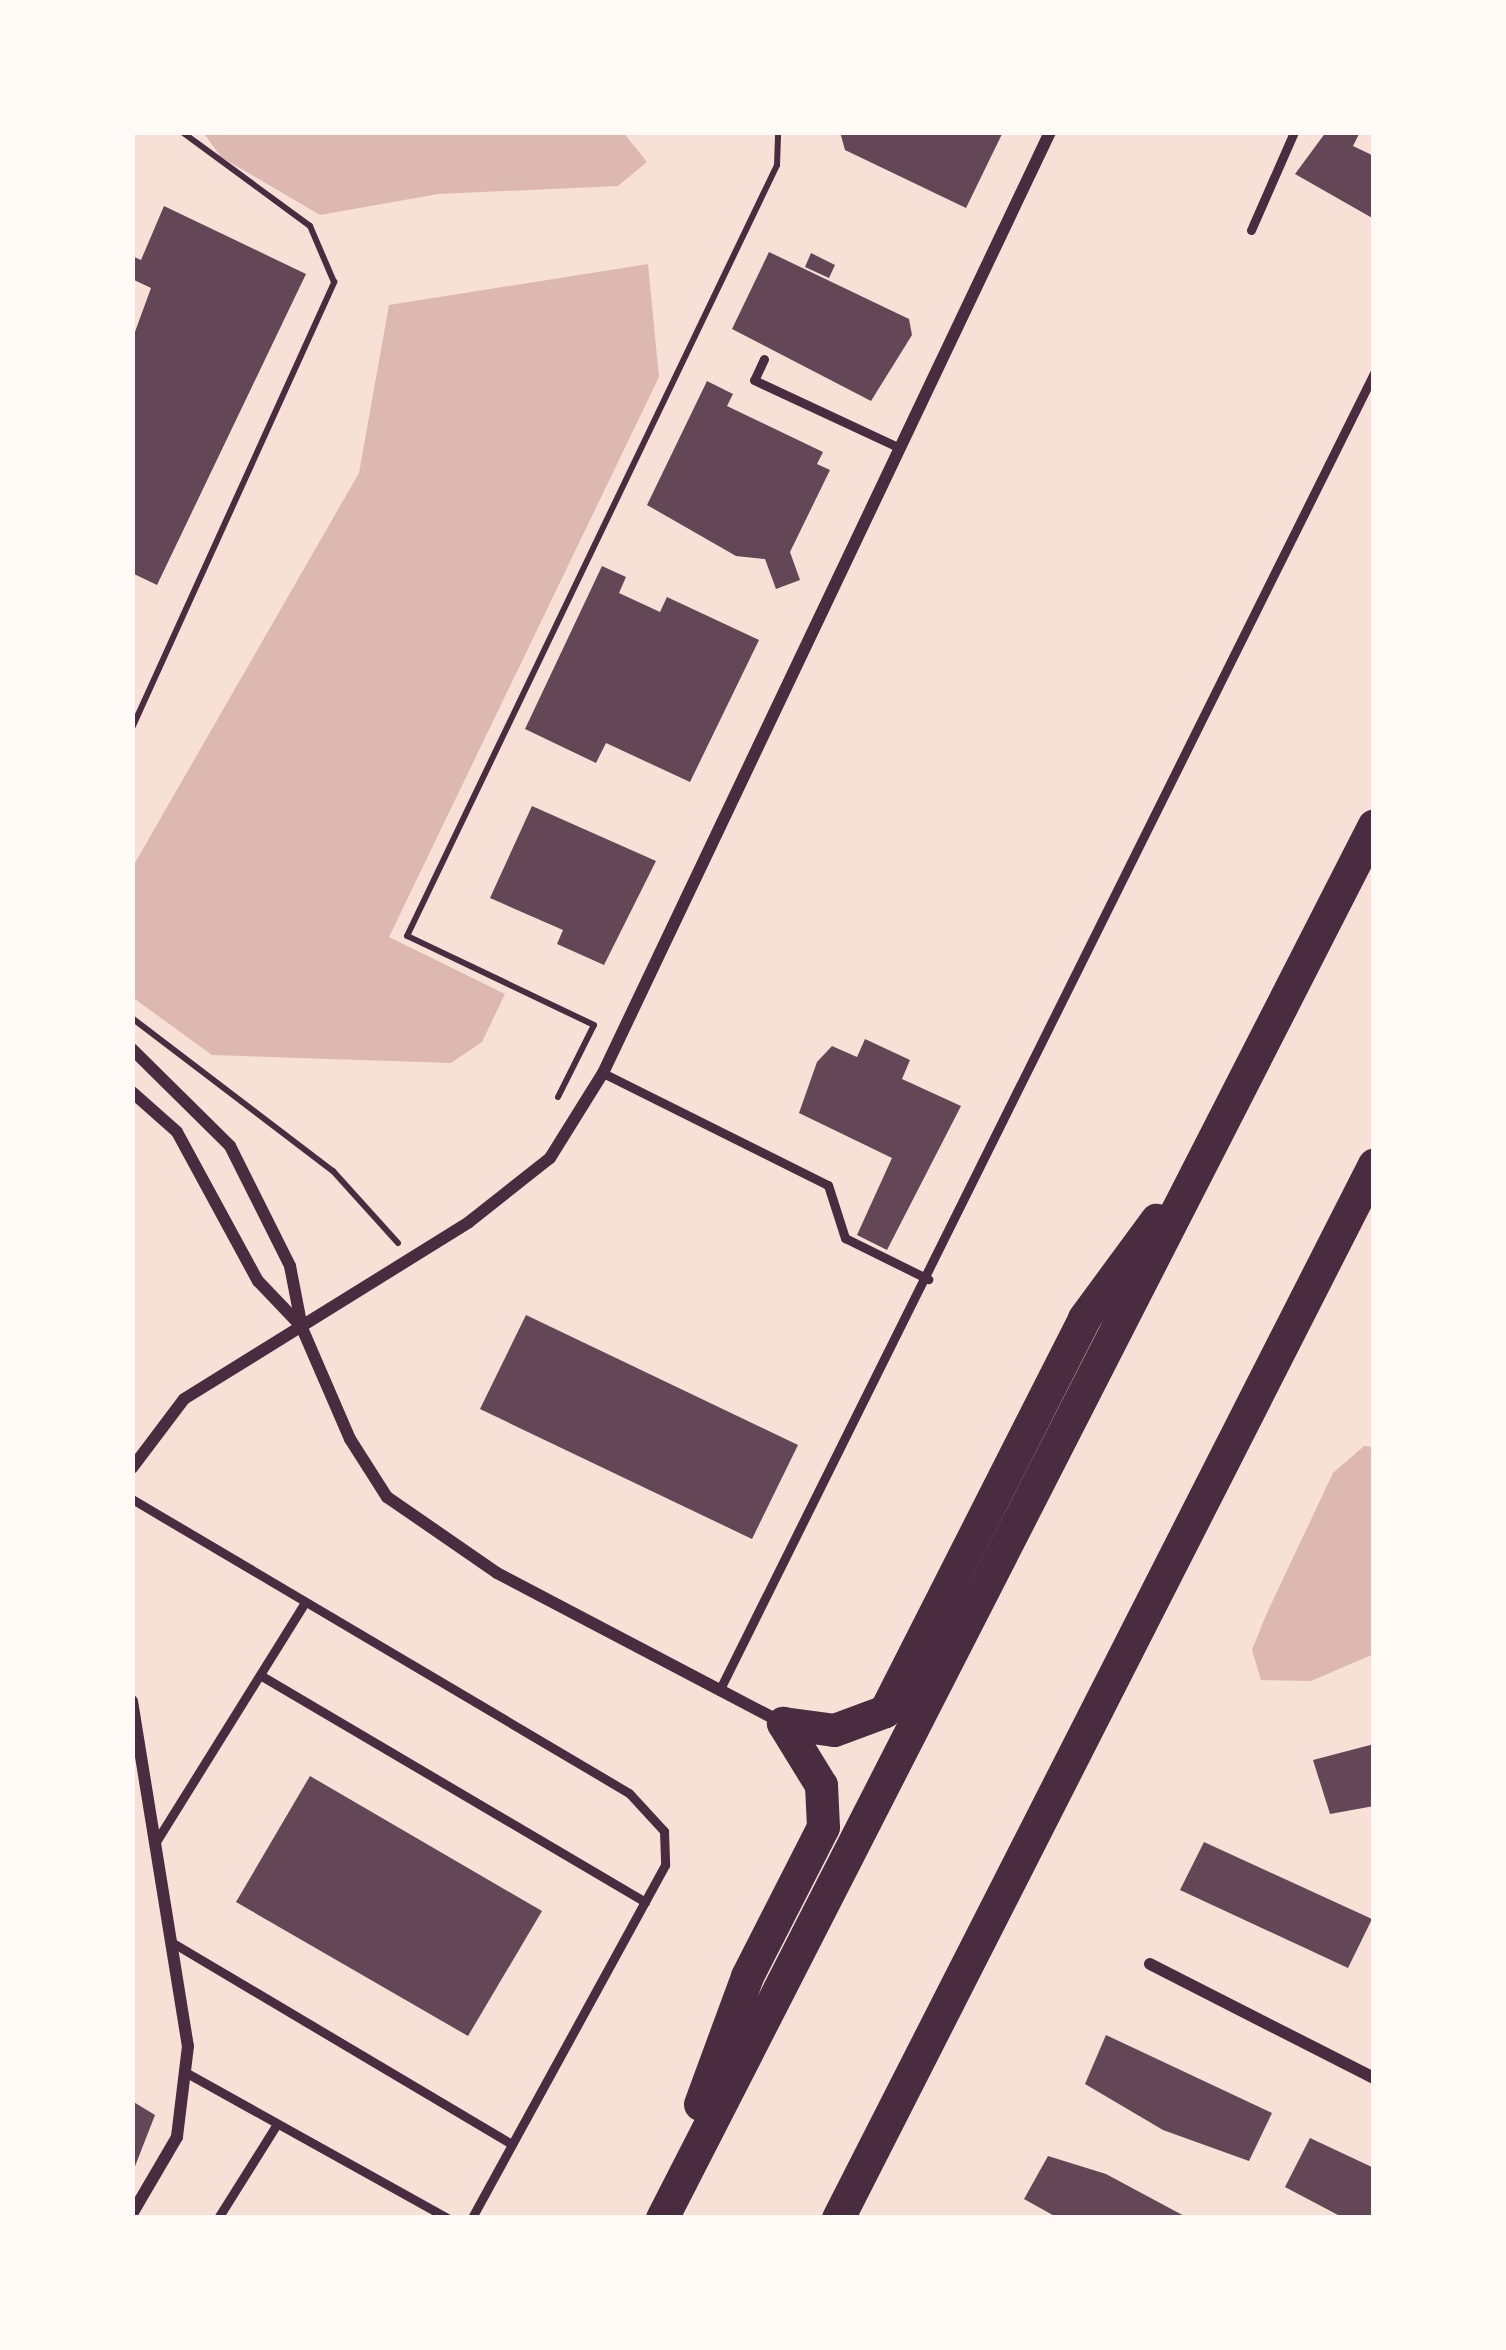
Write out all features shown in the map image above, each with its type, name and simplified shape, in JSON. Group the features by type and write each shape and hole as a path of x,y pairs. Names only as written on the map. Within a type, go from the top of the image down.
{"highway":[{"path":"661,2218 1373,826"},
{"path":"783,1724 834,1730 885,1711 1084,1318 1217,1136"},
{"path":"838,2218 1374,1164"},
{"path":"661,2218 747,1976 823,1827 821,1786 783,1724"}],"street":[{"path":"132,1468 184,1399 302,1328 550,1158 603,1073 1050,132"},
{"path":"132,1049 230,1146 290,1266 302,1328 387,1497 497,1573 783,1724"},
{"path":"132,1092 177,1132 258,1281 302,1328"},
{"path":"132,2214 177,2137 185,2072 173,1943 133,1707"},
{"path":"1150,1964 1374,2078"}],"lane":[{"path":"1251,230 1294,132"},
{"path":"764,358 754,380 900,448"},
{"path":"719,1691 928,1279 1374,373"},
{"path":"603,1073 828,1185 845,1238 928,1279"},
{"path":"132,1499 653,1810 665,1865 472,2218"},
{"path":"157,1840 305,1602"},
{"path":"260,1675 645,1902"},
{"path":"173,1943 512,2144"},
{"path":"185,2072 447,2218"},
{"path":"218,2218 277,2124"}],"path":[{"path":"132,728 334,282 329,250 310,226 182,132"},
{"path":"550,1112 594,1025 407,937 777,165 778,132"},
{"path":"132,1018 333,1172 400,1245 416,1235"}],"shaded area":[{"path":"203,132 623,132 647,162 618,186 438,194 320,215 221,157"},
{"path":"648,264 659,377 389,937 505,994 482,1042 451,1063 212,1055 132,997 132,868 359,473 389,305"},
{"path":"1364,1446 1374,1447 1374,1654 1311,1681 1261,1680 1252,1650 1266,1615 1333,1473"}],"building":[{"path":"840,132 1003,132 966,208 845,150"},
{"path":"1326,132 1360,132 1353,146 1374,156 1374,219 1295,174"},
{"path":"164,206 306,274 157,585 132,573 132,340 151,288 132,279 132,256 141,260"},
{"path":"769,252 909,319 912,335 871,401 732,329"},
{"path":"811,253 835,265 829,278 805,267"},
{"path":"707,381 733,394 727,406 823,452 817,464 830,470 790,552 800,580 776,589 765,559 736,556 647,505"},
{"path":"602,566 626,577 619,593 660,612 667,597 759,640 690,782 606,743 596,763 525,729"},
{"path":"532,806 656,861 604,965 557,944 563,930 490,898"},
{"path":"865,1039 910,1060 902,1079 961,1106 887,1250 857,1235 892,1158 799,1113 817,1062 832,1046 857,1057"},
{"path":"526,1315 798,1445 752,1539 480,1409"},
{"path":"1374,1744 1374,1806 1330,1814 1313,1760"},
{"path":"310,1776 542,1911 468,2036 236,1902"},
{"path":"1204,1842 1372,1919 1348,1968 1180,1890"},
{"path":"1106,2035 1272,2113 1249,2161 1163,2130 1085,2084"},
{"path":"132,2101 155,2115 132,2174"},
{"path":"1310,2138 1374,2168 1374,2218 1338,2215 1285,2187"},
{"path":"1048,2156 1106,2174 1188,2218 1058,2218 1024,2199"}]}
